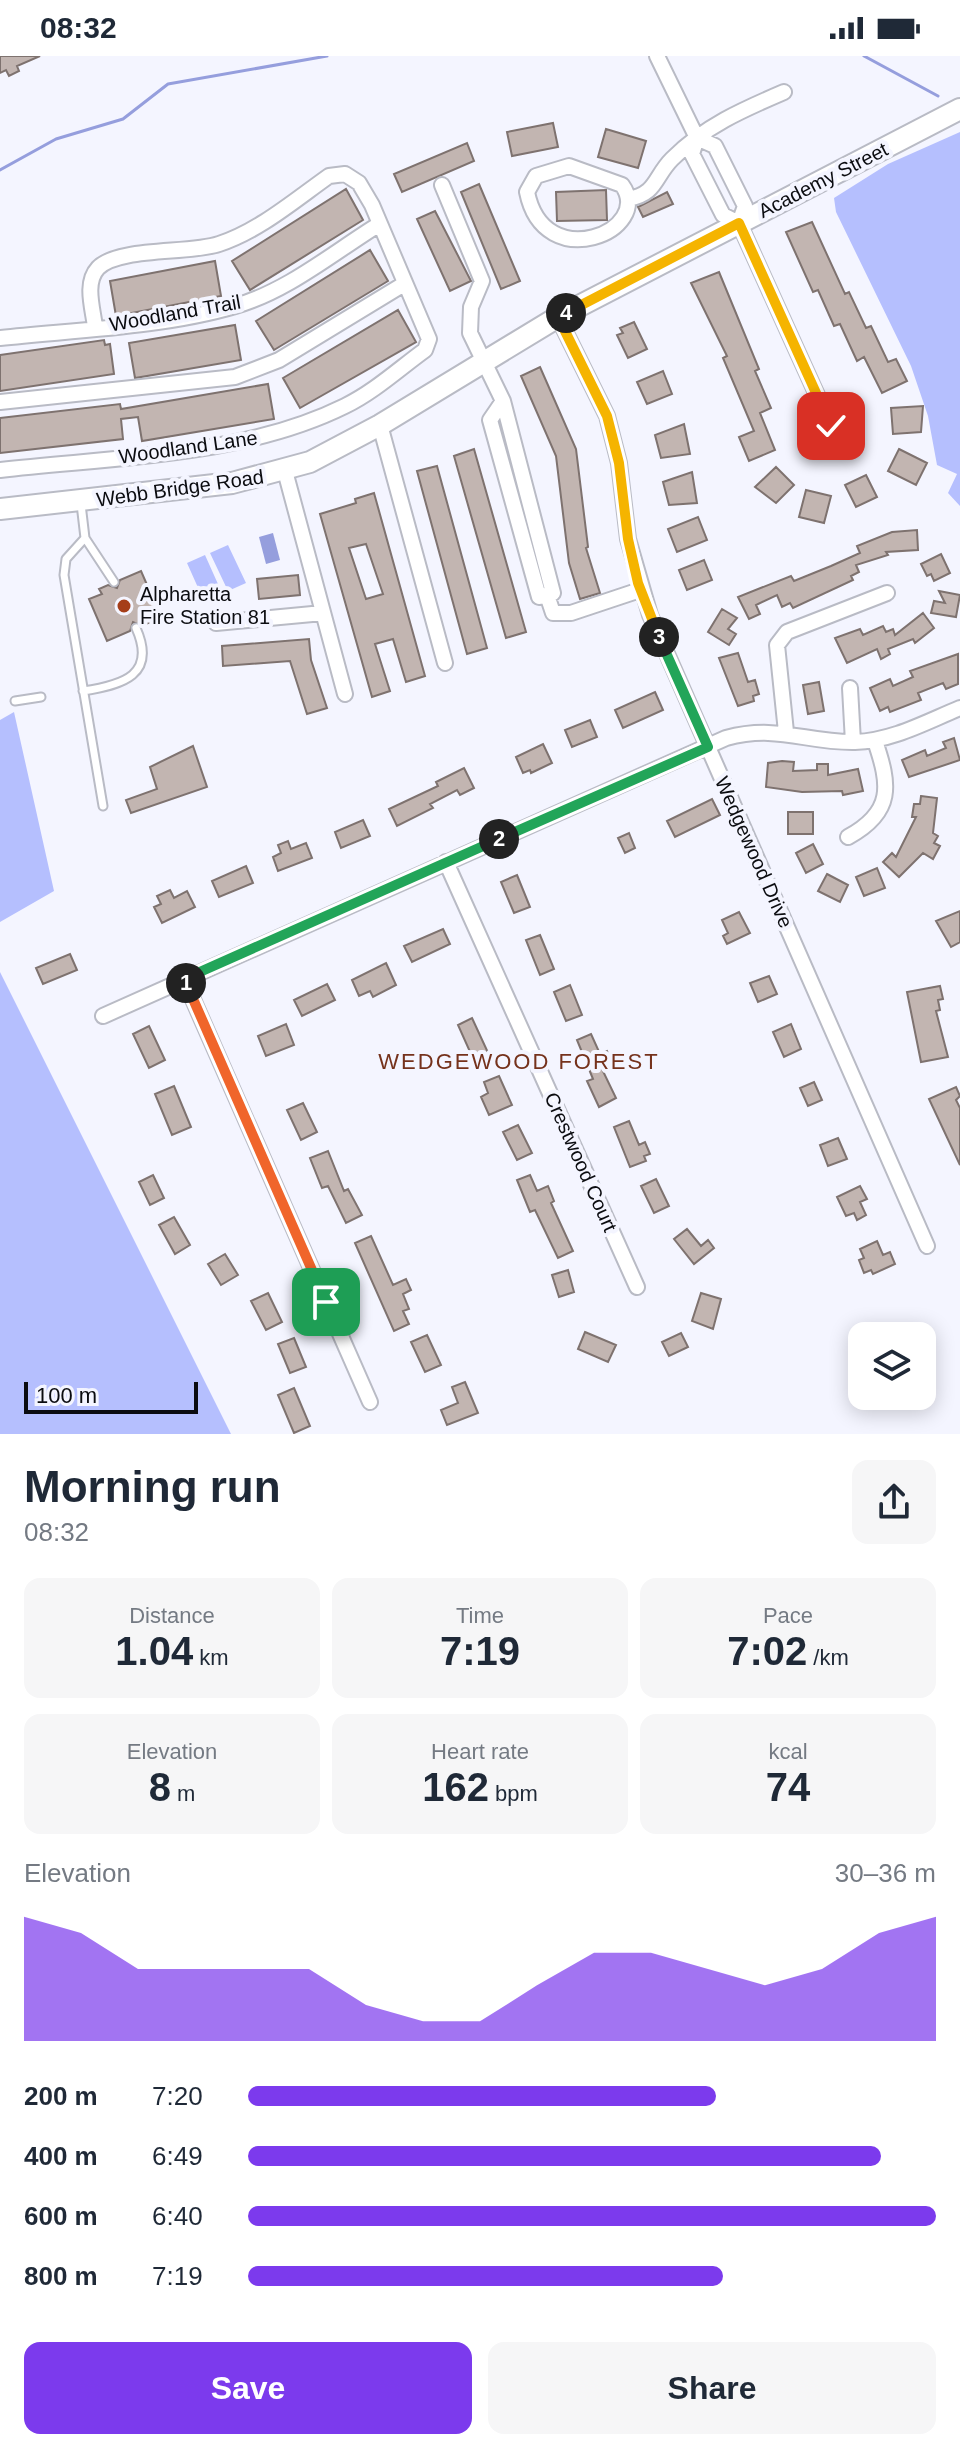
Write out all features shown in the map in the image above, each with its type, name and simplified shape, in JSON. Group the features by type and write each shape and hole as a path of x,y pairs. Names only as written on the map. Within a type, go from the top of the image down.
{"street":[{"path":"657,56 697,138 715,146 745,206 739,223"},
{"path":"628,199 648,193 670,161 722,118 784,92"},
{"name":"Academy Street","path":"558,317 960,109"},
{"path":"697,138 692,154 723,215 739,223 831,426"},
{"path":"569,166 622,185 628,199 626,213 618,224 598,237 578,241 545,228 527,192 536,176 569,166"},
{"name":"Woodland Lane","path":"0,470 234,443 274,434 349,404 425,350 429,339 372,205 359,183 345,174 329,176 242,234 218,245 101,264 93,275 90,291 95,327"},
{"path":"442,185 482,281 469,321 470,333 503,401 490,420 539,597 547,595 553,613 571,613 640,590"},
{"name":"Woodland Trail","path":"0,338 236,306 277,288 378,225"},
{"path":"0,402 235,377 279,360 404,284"},
{"name":"Webb Bridge Road","path":"0,509 232,483 285,471 331,453 558,317"},
{"name":"Wedgewood Drive","path":"558,317 607,416 619,463 628,539 640,590 927,1246"},
{"path":"380,425 445,663"},
{"path":"285,471 345,694"},
{"path":"786,732 772,644 787,632 887,593"},
{"path":"216,623 323,613"},
{"path":"850,688 853,742"},
{"path":"103,1016 446,862 745,733 786,732 853,742 875,741 960,708"},
{"path":"848,837 872,822 884,801 885,777 875,741"},
{"name":"Crestwood Court","path":"446,862 637,1287"},
{"path":"184,979 370,1402"}],"lane":[{"path":"81,501 85,538 114,582"},
{"path":"85,538 66,559 64,575 103,806"},
{"path":"83,691 113,686 140,666 145,654 136,628"},
{"path":"15,701 41,697"}],"shaded area":[{"path":"960,132 960,506 948,493 957,474 937,465 928,416 911,366 836,212 834,198 888,164"},
{"path":"273,533 280,560 266,564 259,537"},
{"path":"228,545 246,583 228,591 210,553"},
{"path":"205,555 222,593 204,601 187,563"},
{"path":"14,712 54,891 0,922 0,720"},
{"path":"0,972 231,1434 0,1434"}],"building":[{"path":"0,56 40,56 17,66 19,71 9,76 6,70 0,73"},
{"path":"553,123 558,147 512,156 507,132"},
{"path":"606,129 646,141 638,168 598,157"},
{"path":"467,143 474,161 402,192 394,174"},
{"path":"479,184 520,281 501,289 461,192"},
{"path":"346,189 363,220 250,290 232,261"},
{"path":"606,190 607,220 557,221 556,192"},
{"path":"667,192 673,204 643,217 638,207"},
{"path":"435,211 471,281 450,291 417,219"},
{"path":"812,222 845,294 849,292 866,328 871,326 888,362 896,359 907,381 882,393 864,357 857,361 840,324 834,326 818,290 813,292 786,232"},
{"path":"370,250 388,281 274,350 256,321"},
{"path":"215,261 221,296 116,316 110,281"},
{"path":"719,272 759,369 755,371 771,408 760,413 775,450 749,461 739,437 754,431 723,358 727,356 691,283"},
{"path":"398,310 416,342 300,408 283,378"},
{"path":"634,322 647,349 628,358 617,335 623,333 620,328"},
{"path":"235,325 241,360 135,378 129,343"},
{"path":"104,340 105,345 110,344 114,374 0,391 0,355"},
{"path":"540,367 576,449 586,548 600,593 580,599 569,563 556,456 521,376"},
{"path":"663,371 672,394 647,404 637,382"},
{"path":"268,384 274,419 142,441 138,417 121,419 123,439 0,453 0,418 120,404 121,409"},
{"path":"923,406 921,432 893,434 891,408"},
{"path":"684,424 690,454 661,458 655,435"},
{"path":"474,449 526,632 506,638 454,456"},
{"path":"899,449 927,463 916,485 888,471"},
{"path":"437,466 487,648 467,654 417,471"},
{"path":"776,467 794,485 776,503 755,487"},
{"path":"692,472 697,503 669,505 663,482"},
{"path":"866,475 877,497 856,507 845,485"},
{"path":"806,490 831,496 824,523 799,517"},
{"path":"374,493 425,676 406,682 393,639 375,644 390,691 372,697 320,514 356,503 355,499","holes":["366,544 383,594 366,599 349,548"]},
{"path":"698,517 707,540 677,552 668,529"},
{"path":"917,530 918,550 886,552 888,555 856,565 859,572 851,576 853,580 793,608 790,603 782,607 777,595 756,605 760,614 749,619 738,597 791,576 794,581 831,566 860,553 857,546 892,532"},
{"path":"941,554 950,573 934,581 931,574 927,576 921,564"},
{"path":"704,560 712,580 687,590 679,570"},
{"path":"141,571 161,617 142,626 133,622 130,631 107,641 89,599 102,594 99,589 108,585 117,588 120,580"},
{"path":"298,575 300,595 259,599 257,579"},
{"path":"939,591 960,595 956,617 931,613 934,601 945,603"},
{"path":"722,609 737,618 728,629 736,634 729,645 708,632"},
{"path":"923,613 934,628 915,643 913,639 888,649 890,654 881,659 877,649 847,663 835,638 860,629 863,635 883,626 886,632 893,629 895,635"},
{"path":"309,639 311,660 327,708 307,714 290,661 223,666 222,646"},
{"path":"738,653 748,682 755,680 759,694 753,696 754,701 738,706 719,658"},
{"path":"958,654 958,684 946,689 943,683 918,693 921,700 890,712 888,707 880,711 870,688 890,679 893,686 913,677 910,671"},
{"path":"819,682 824,711 808,714 803,685"},
{"path":"655,692 663,710 623,728 615,710"},
{"path":"590,720 597,737 572,747 565,730"},
{"path":"954,738 960,760 909,777 902,760 925,750 927,756 946,748 943,742"},
{"path":"543,744 552,763 531,773 530,770 523,773 516,757"},
{"path":"193,746 207,787 131,813 126,800 157,789 150,767"},
{"path":"794,762 793,771 817,770 817,764 828,764 828,775 858,769 863,791 843,795 842,791 802,792 766,787 768,763"},
{"path":"464,768 474,788 460,795 457,790 430,804 433,808 397,826 389,809 438,786 436,782"},
{"path":"921,796 937,798 933,833 938,836 934,843 940,846 933,859 923,853 899,877 883,862 892,853 896,857 916,817 912,817 914,804 920,804"},
{"path":"712,799 720,815 675,837 667,821"},
{"path":"788,812 813,812 813,834 788,834"},
{"path":"363,820 370,836 341,848 335,832"},
{"path":"629,833 635,848 625,853 618,838"},
{"path":"288,841 291,849 306,843 312,858 278,871 273,857 281,853 278,845"},
{"path":"813,844 823,864 806,873 796,853"},
{"path":"246,866 253,883 219,897 212,881"},
{"path":"877,868 885,888 864,896 856,877"},
{"path":"827,874 848,885 840,902 818,891"},
{"path":"517,875 530,907 514,913 501,882"},
{"path":"170,890 174,898 187,891 195,907 162,923 154,907 161,904 157,896"},
{"path":"960,911 960,942 951,947 936,921"},
{"path":"739,912 750,933 727,944 723,936 728,933 722,920"},
{"path":"443,929 450,944 412,962 404,946"},
{"path":"540,935 554,969 540,975 526,940"},
{"path":"70,954 77,970 43,984 36,968"},
{"path":"386,963 396,985 373,997 370,991 359,996 352,980"},
{"path":"769,976 777,994 758,1002 750,983"},
{"path":"327,984 335,1000 302,1016 294,1000"},
{"path":"570,985 582,1015 566,1021 554,992"},
{"path":"940,986 943,999 938,1000 940,1010 936,1011 948,1057 921,1062 907,992"},
{"path":"472,1018 490,1057 475,1063 458,1025"},
{"path":"286,1024 294,1045 266,1056 258,1036"},
{"path":"791,1024 801,1049 784,1057 773,1032"},
{"path":"149,1026 165,1060 149,1068 133,1034"},
{"path":"591,1034 600,1054 607,1051 611,1061 600,1065 616,1098 599,1107 587,1081 593,1079 577,1040"},
{"path":"499,1076 512,1105 489,1115 481,1097 488,1093 484,1082"},
{"path":"814,1082 822,1100 808,1106 800,1088"},
{"path":"174,1086 191,1127 172,1135 155,1094"},
{"path":"956,1087 960,1096 956,1100 960,1108 960,1165 929,1099"},
{"path":"303,1103 317,1132 301,1140 287,1110"},
{"path":"629,1121 639,1145 645,1142 650,1154 644,1156 646,1161 630,1167 614,1127"},
{"path":"518,1125 532,1153 517,1160 503,1132"},
{"path":"838,1138 847,1159 828,1166 820,1145"},
{"path":"328,1151 344,1191 348,1189 362,1215 346,1223 328,1186 322,1188 310,1158"},
{"path":"153,1175 164,1198 150,1205 139,1182"},
{"path":"530,1175 537,1191 548,1186 554,1201 551,1203 573,1251 558,1258 535,1210 530,1212 517,1180"},
{"path":"656,1179 669,1206 654,1213 641,1186"},
{"path":"860,1186 867,1199 860,1202 866,1215 857,1220 854,1213 846,1216 837,1197"},
{"path":"174,1217 190,1245 175,1254 159,1225"},
{"path":"687,1229 701,1246 708,1240 714,1248 694,1264 674,1239"},
{"path":"371,1236 393,1285 406,1279 411,1290 403,1294 409,1309 403,1311 409,1324 394,1331 355,1243"},
{"path":"877,1241 883,1255 890,1252 895,1264 873,1274 871,1270 864,1273 859,1260 864,1258 860,1249"},
{"path":"225,1254 238,1275 221,1285 208,1264"},
{"path":"568,1270 574,1292 559,1297 552,1275"},
{"path":"268,1293 282,1322 266,1330 251,1301"},
{"path":"701,1293 721,1299 713,1329 692,1321"},
{"path":"585,1332 616,1345 608,1362 578,1349"},
{"path":"681,1333 688,1347 669,1356 662,1342"},
{"path":"427,1335 441,1365 425,1372 411,1342"},
{"path":"294,1338 306,1367 290,1373 278,1344"},
{"path":"465,1382 478,1413 447,1425 441,1410 458,1403 452,1387"},
{"path":"294,1388 310,1426 294,1433 278,1395"}],"waterway":[{"path":"0,170 56,139 123,119 168,84 327,56"},
{"path":"864,56 938,96"}],"place":[{"name":"Alpharetta Fire Station 81","path":"124,606"}],"district":[{"name":"WEDGEWOOD FOREST","path":"519,1061"}],"route":[{"path":"326,1302 184,979 708,747 638,583 628,539 619,463 607,416 591,378 558,317 739,223 831,426"}]}
